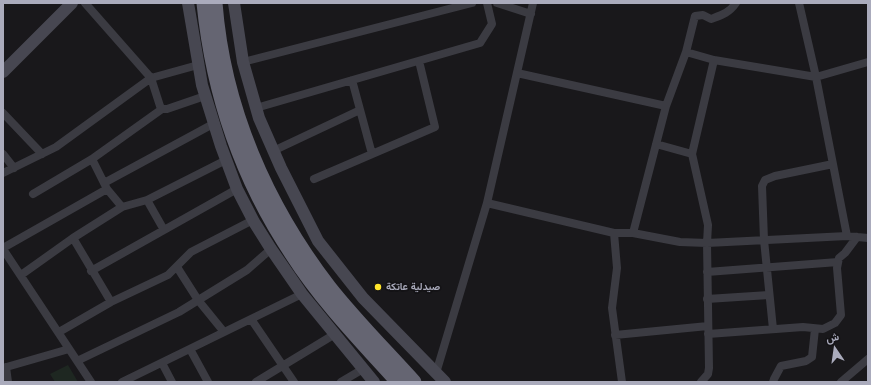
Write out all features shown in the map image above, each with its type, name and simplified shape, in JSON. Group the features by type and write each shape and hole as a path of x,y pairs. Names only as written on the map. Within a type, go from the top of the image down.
{"highway":[{"path":"204,3 213,68 220,96 238,152 260,198 288,248 311,281 349,328 398,382"},
{"path":"215,3 224,67 235,107 244,135 268,190 297,241 330,288 414,382"}],"street":[{"path":"3,72 72,3"},
{"path":"85,3 151,78 162,109"},
{"path":"188,3 198,65 213,124 238,189 253,220 302,294 374,382"},
{"path":"234,3 243,62 256,108 273,151 318,241 363,298 445,382"},
{"path":"243,62 472,3"},
{"path":"256,108 480,43 492,24 487,3"},
{"path":"497,3 531,14"},
{"path":"436,373 487,203 533,3"},
{"path":"633,233 666,106 686,52 695,16 703,15 711,19 725,14 732,9 736,3"},
{"path":"799,3 816,77 847,236"},
{"path":"686,52 714,60 816,77 868,62"},
{"path":"701,382 708,374 709,368 707,272 708,225 692,154 714,60"},
{"path":"314,179 435,128 419,61"},
{"path":"3,173 42,154 86,126 151,78 198,65"},
{"path":"517,72 666,106"},
{"path":"352,80 372,154"},
{"path":"33,194 92,159 162,109 167,109 205,96"},
{"path":"273,151 360,110"},
{"path":"5,118 42,154"},
{"path":"91,382 3,249 105,186 213,124"},
{"path":"656,144 692,154"},
{"path":"3,154 14,168"},
{"path":"92,159 105,186 122,207"},
{"path":"21,275 73,238 122,207 147,200 226,160"},
{"path":"773,329 766,267 762,186 766,180 775,176 833,164"},
{"path":"91,271 238,189"},
{"path":"147,200 164,230"},
{"path":"487,203 614,233 633,233 680,242 707,243 847,236 868,238"},
{"path":"59,332 111,302 168,275 191,252 253,220"},
{"path":"614,233 617,268 612,308 622,382"},
{"path":"615,335 803,327 823,329 838,321 841,315 836,268 839,258 845,253 857,237"},
{"path":"73,238 91,271 111,302"},
{"path":"77,361 179,312 247,270 271,249"},
{"path":"707,272 838,262"},
{"path":"177,267 198,300 224,332"},
{"path":"128,381 302,294"},
{"path":"708,299 769,294"},
{"path":"251,319 294,382"},
{"path":"774,382 774,379 781,366 806,360 812,357 815,329"},
{"path":"256,382 335,334"},
{"path":"8,382 4,367 70,349"},
{"path":"190,349 208,382"},
{"path":"841,382 868,359"},
{"path":"162,363 172,382"},
{"path":"341,382 363,368"}],"shaded area":[{"path":"68,365 78,382 55,382 50,374"}],"place":[{"name":"صيدلية عاتكة","path":"378,287"}]}
